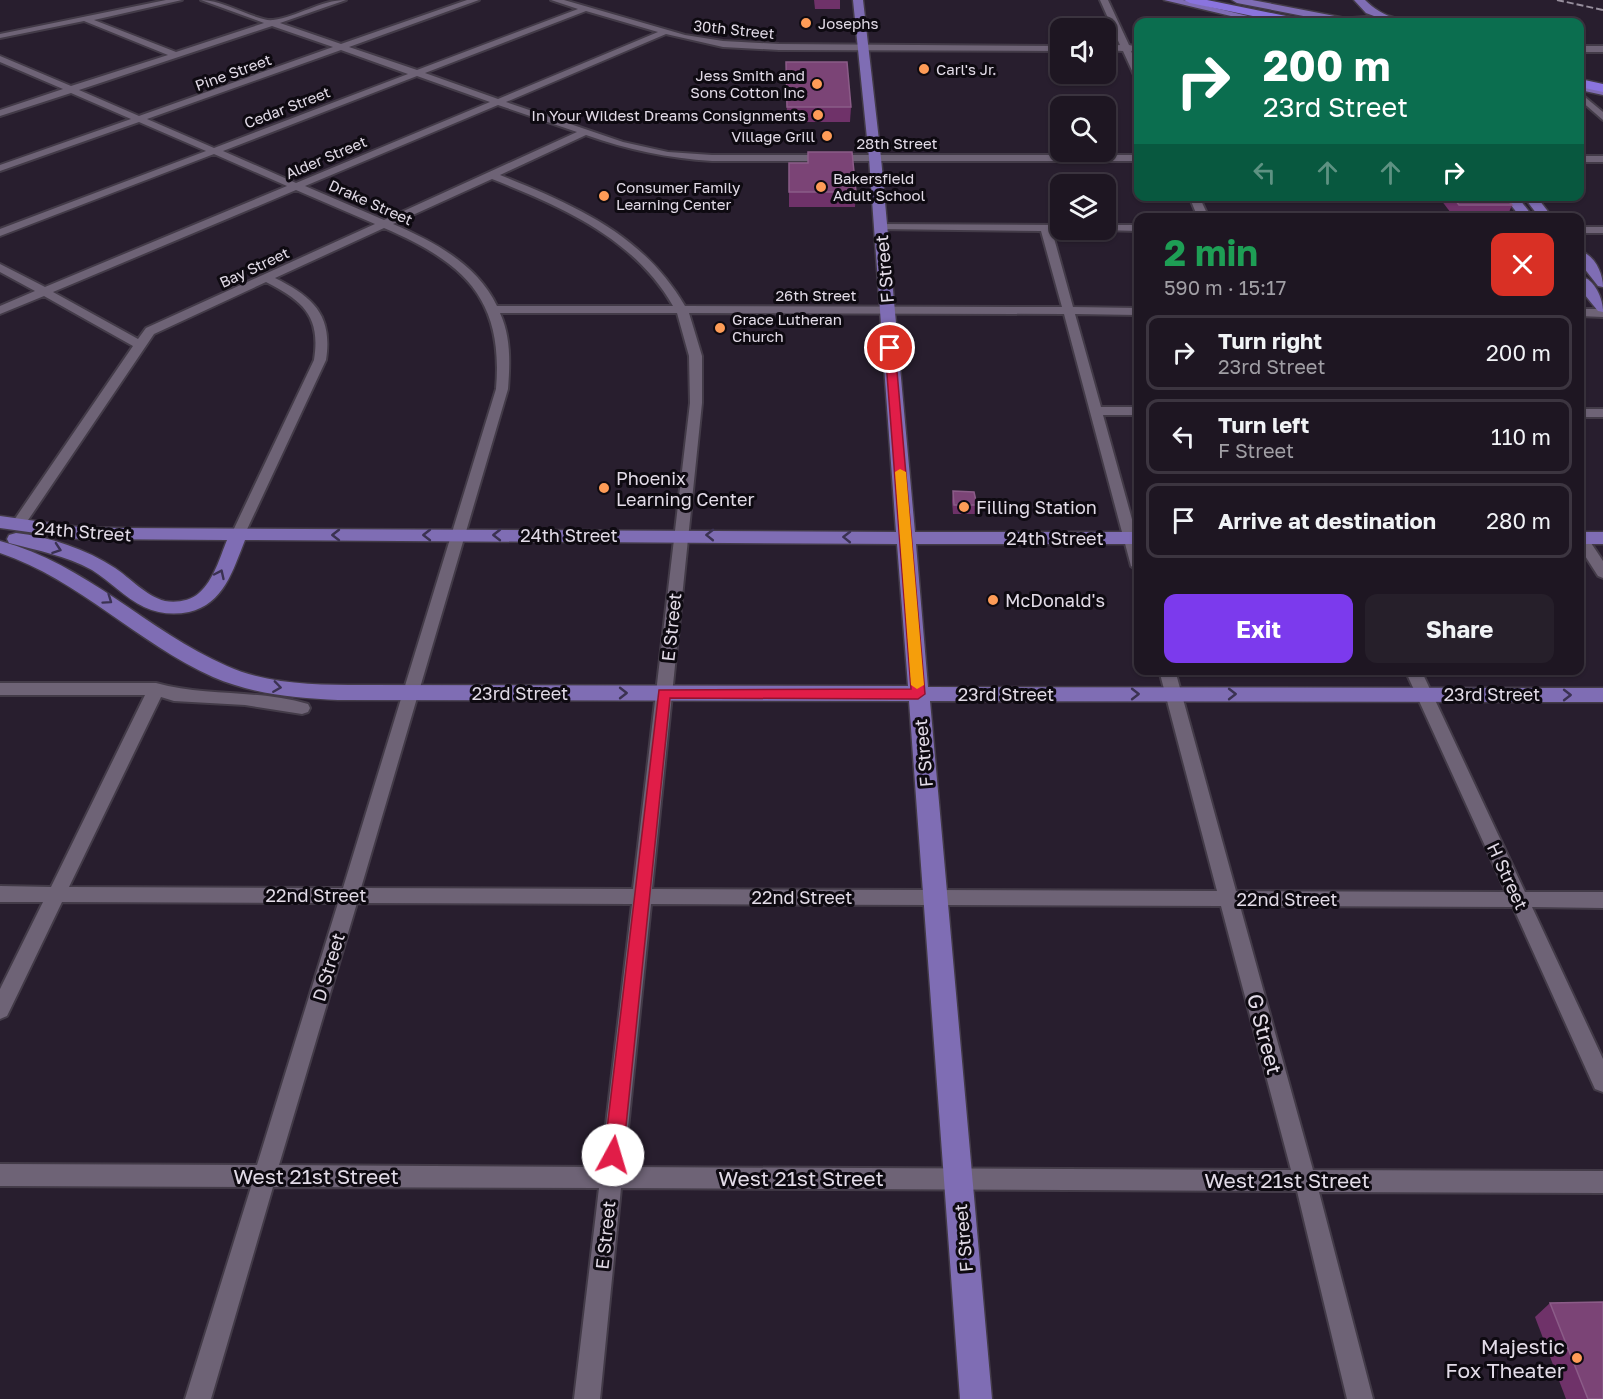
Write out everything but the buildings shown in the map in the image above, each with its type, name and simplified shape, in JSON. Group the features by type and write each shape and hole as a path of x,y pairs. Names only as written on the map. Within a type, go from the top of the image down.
{"highway":[{"path":"1190,0 1273,18"},
{"path":"1210,0 1274,18"},
{"path":"1584,73 1603,77"},
{"path":"1584,79 1603,83"},
{"path":"1584,86 1603,90"}],"main road":[{"name":"F Street","path":"858,0 875,158 976,1399"},
{"path":"1169,0 1272,18"},
{"path":"1237,0 1329,18"},
{"path":"1347,0 1356,14 1349,18"},
{"path":"1359,0 1375,14 1388,18"},
{"path":"1514,201 1524,213"},
{"path":"1533,201 1543,213"},
{"path":"1584,260 1603,283"},
{"path":"1584,285 1603,308"},
{"name":"24th Street","path":"8,524 79,533 238,535 1134,538"},
{"path":"0,538 26,540 73,554 101,567 156,606 178,608 196,603 209,594 238,535"},
{"path":"1584,538 1603,538"},
{"name":"24th Street","path":"0,547 35,558 62,571 183,651 221,672 245,681 303,690 409,693"},
{"name":"23rd Street","path":"409,693 1603,695"}],"street":[{"path":"0,36 178,0"},
{"name":"28th Street","path":"206,0 634,148 689,157 1134,159"},
{"path":"0,113 342,0"},
{"name":"Pine Street","path":"0,168 475,0"},
{"name":"30th Street","path":"555,0 698,40 746,46 1050,48"},
{"path":"1104,0 1134,66"},
{"name":"Cedar Street","path":"0,233 585,9"},
{"path":"84,19 176,55"},
{"name":"Alder Street","path":"0,310 665,32"},
{"path":"1116,48 1134,48"},
{"path":"1584,49 1603,49"},
{"name":"Drake Street","path":"0,59 421,240 451,259 475,281 494,309 505,347 502,389 459,534"},
{"path":"1584,99 1603,100"},
{"path":"1584,101 1603,117"},
{"name":"Bay Street","path":"8,524 150,331 586,132"},
{"path":"1584,159 1603,159"},
{"name":"E Street","path":"491,176 569,207 609,230 657,272 682,310 694,345 698,387 587,1399"},
{"path":"880,227 1050,228"},
{"path":"1046,228 1096,411 1134,535"},
{"path":"1116,228 1134,228"},
{"path":"1584,230 1603,230"},
{"path":"0,267 140,345"},
{"path":"238,535 320,360 323,347 320,322 308,304 291,291 266,278"},
{"name":"26th Street","path":"494,309 1134,311"},
{"path":"1584,313 1603,313"},
{"path":"1096,411 1134,411"},
{"path":"1584,413 1603,413"},
{"name":"D Street","path":"198,1399 409,693 459,534"},
{"path":"1584,544 1603,573"},
{"name":"G Street","path":"1168,675 1305,1180 1360,1399"},
{"name":"H Street","path":"1415,675 1603,1082"},
{"path":"0,689 156,689 174,695 245,699 302,708"},
{"path":"0,1010 156,689"},
{"name":"22nd Street","path":"0,894 1603,900"},
{"name":"West 21st Street","path":"0,1175 1603,1182"}],"railway":[{"path":"1557,0 1603,10"}],"slow traffic":[{"path":"900,472 917,685"}],"place":[{"name":"Josephs","path":"806,23"},
{"name":"Carl's Jr.","path":"924,69"},
{"name":"Jess Smith and Sons Cotton Inc","path":"817,84"},
{"name":"In Your Wildest Dreams Consignments","path":"818,115"},
{"name":"Village Grill","path":"827,136"},
{"name":"Bakersfield Adult School","path":"821,187"},
{"name":"Consumer Family Learning Center","path":"604,196"},
{"name":"Grace Lutheran Church","path":"720,328"},
{"name":"Phoenix Learning Center","path":"604,488"},
{"name":"Filling Station","path":"964,507"},
{"name":"McDonald's","path":"993,600"},
{"name":"Majestic Fox Theater","path":"1577,1358"}],"route":[{"path":"613,1155 664,694 918,694 890,348"}]}
